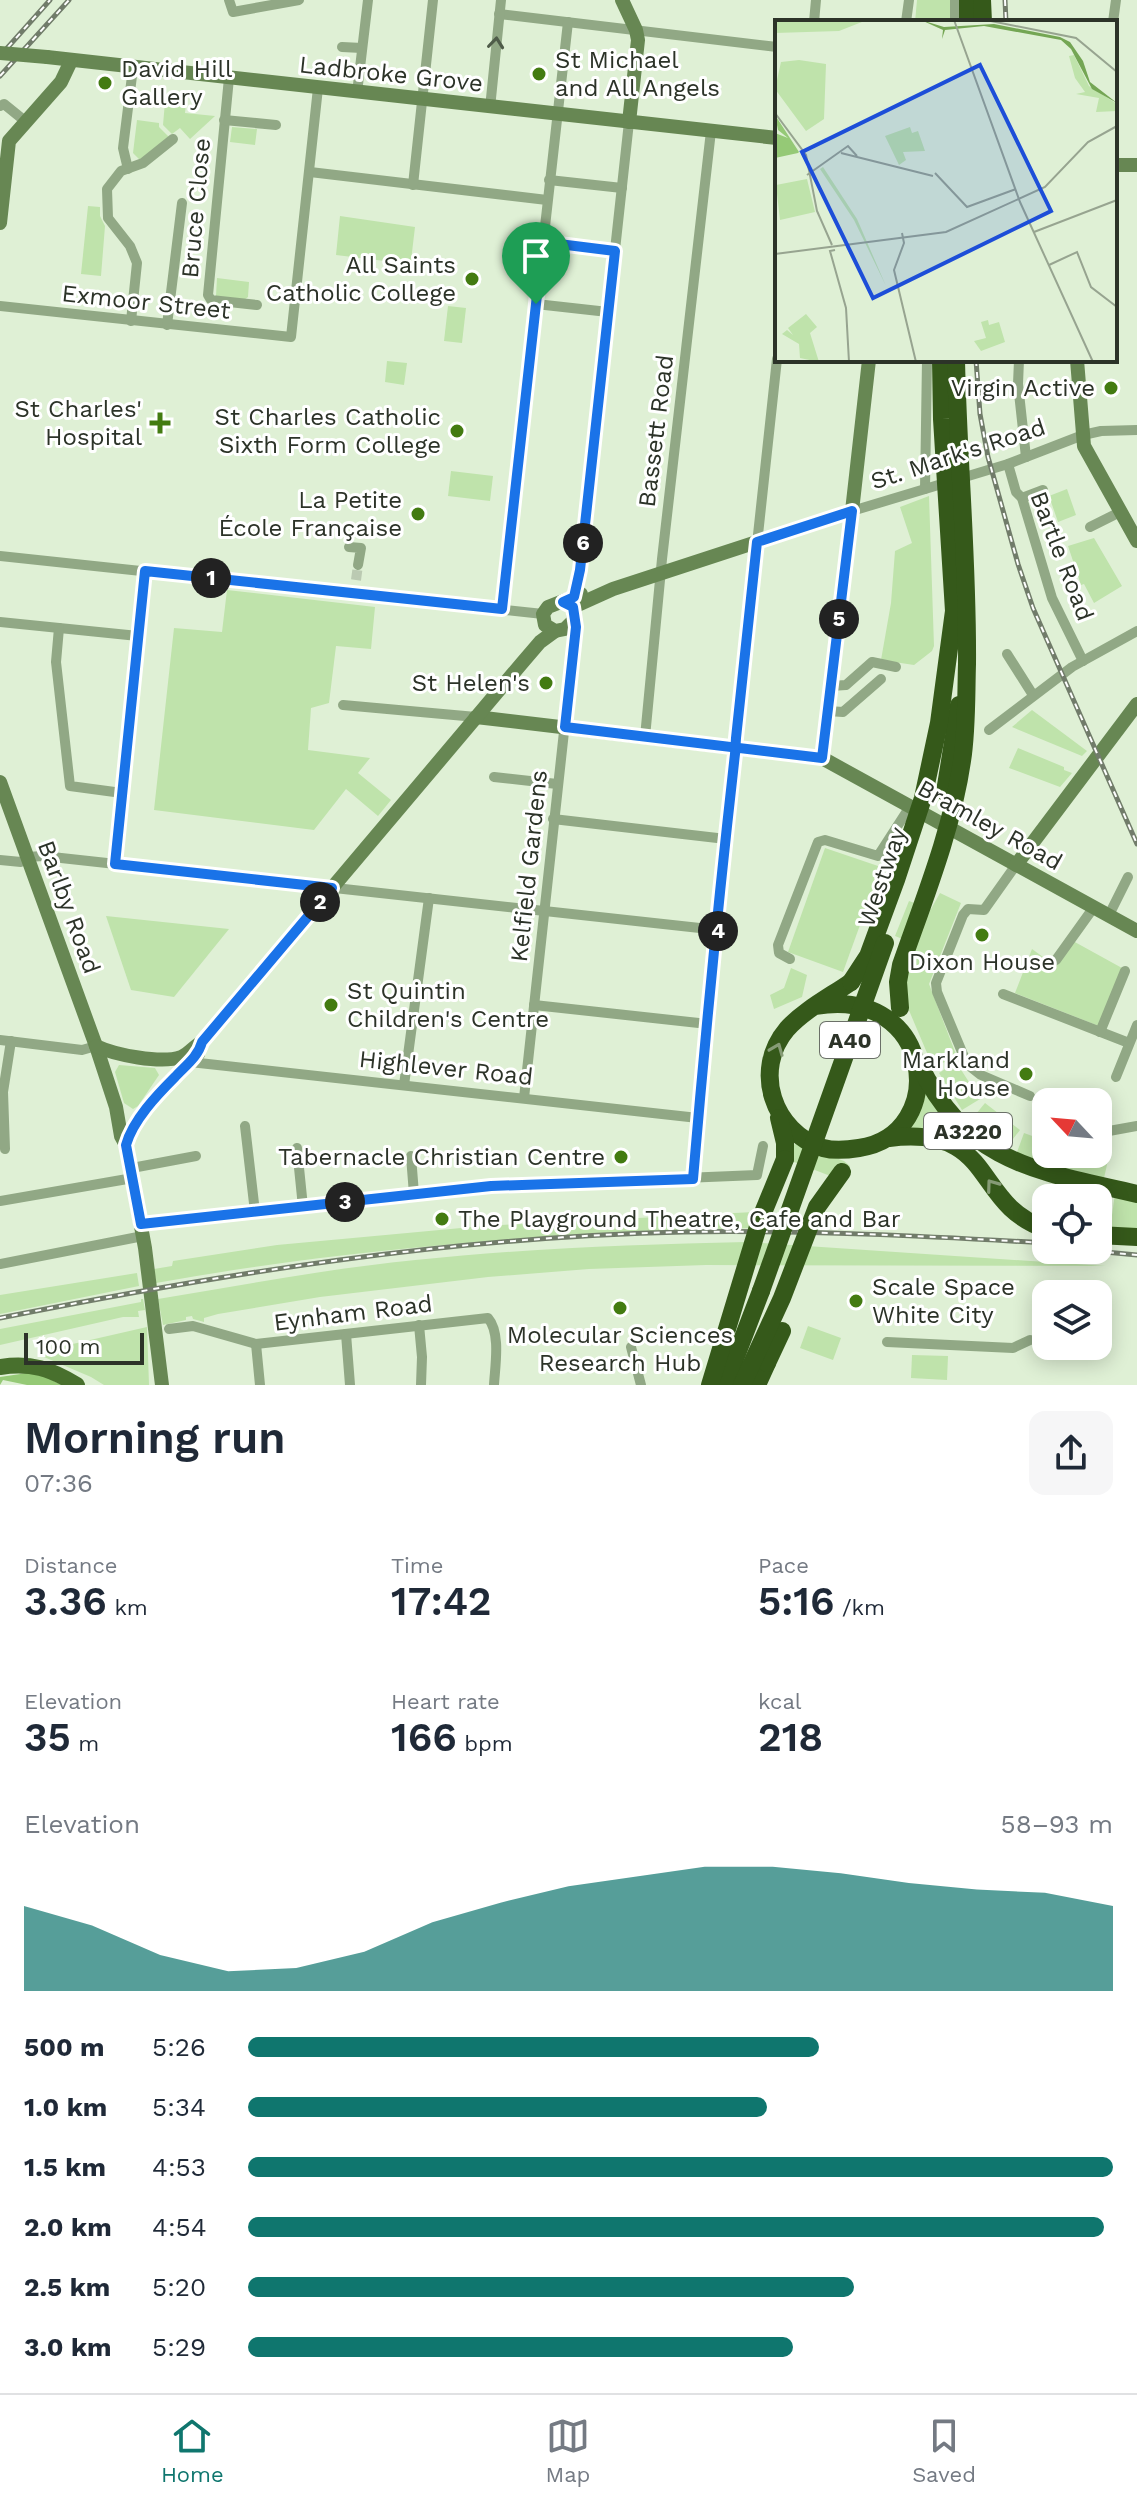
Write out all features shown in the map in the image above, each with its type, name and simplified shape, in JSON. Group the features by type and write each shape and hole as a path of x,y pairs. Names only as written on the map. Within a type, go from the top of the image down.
{"highway":[{"path":"982,0 983,20"},
{"name":"Westway","path":"724,1385 921,840 935,789 948,722 961,609 942,419 941,362"},
{"name":"Westway","path":"741,1385 931,845 945,792 957,726 961,609 956,362"},
{"name":"A40","path":"816,1006 851,982 861,969 896,880 923,798 961,609"},
{"name":"A40","path":"912,1049 902,1019 898,982 955,798 962,760 961,609"},
{"name":"A3220","path":"816,1006 846,1003 868,1007 896,1025 945,1106 975,1138 1011,1161 1049,1175 1137,1194"},
{"path":"776,1108 770,1081 774,1053 789,1028 816,1006"},
{"name":"A3220","path":"889,1138 914,1103 919,1078 912,1049"},
{"name":"A40","path":"724,1385 739,1318 780,1200 785,1143 776,1108"},
{"name":"A3220","path":"776,1108 798,1136 816,1146 841,1150 872,1146 889,1138 930,1137 958,1147 975,1161 1016,1213 1032,1222"},
{"name":"A40","path":"741,1385 782,1298 817,1207 842,1172 872,1146"},
{"path":"710,1385 760,1220 785,1159"},
{"name":"A40","path":"757,1385 785,1324 827,1200 842,1172"},
{"path":"1112,1236 1137,1237"}],"main road":[{"path":"622,0 638,40 629,122"},
{"name":"Ladbroke Grove","path":"0,53 775,138"},
{"path":"0,223 9,141 61,82 71,61"},
{"path":"852,511 869,362"},
{"path":"1077,362 1087,454 1137,541"},
{"name":"St. Mark's Road","path":"167,1085 199,1052 202,1042 565,616 613,589 852,511"},
{"path":"1016,865 1137,704"},
{"path":"476,717 822,758"},
{"name":"Bramley Road","path":"822,758 1137,931"},
{"name":"Barlby Road","path":"0,782 107,1079"},
{"path":"96,1046 125,1054 162,1058 184,1055 202,1042"},
{"path":"125,1054 111,1064 107,1079 132,1173 162,1385"},
{"path":"126,1145 129,1134 167,1085 162,1058"},
{"path":"116,1107 129,1113 145,1112"},
{"path":"0,1367 31,1365 46,1368 77,1385"}],"street":[{"path":"229,0 233,12 299,0"},
{"path":"357,93 368,0"},
{"path":"413,185 433,0"},
{"path":"490,108 501,0"},
{"path":"814,20 816,0"},
{"path":"906,20 909,0"},
{"path":"1113,20 1116,0"},
{"path":"499,14 775,47"},
{"path":"502,609 568,22"},
{"path":"342,47 362,48"},
{"path":"124,170 123,148 133,68"},
{"name":"Bruce Close","path":"229,78 208,295 211,300 257,305"},
{"path":"318,88 310,172 547,200"},
{"path":"0,106 4,104 25,121"},
{"name":"Bruce Close","path":"224,120 276,125"},
{"name":"Kelfield Gardens","path":"524,1098 565,727 565,616 580,570 629,122"},
{"name":"Bassett Road","path":"645,737 660,572 711,131"},
{"path":"131,321 137,263 130,246 108,218 106,202 110,182 124,170 154,157 173,139"},
{"name":"Exmoor Street","path":"0,306 287,338 292,333 310,172"},
{"path":"549,180 622,188"},
{"path":"167,325 182,203"},
{"path":"543,242 615,251"},
{"path":"536,304 608,312"},
{"path":"693,1179 777,362"},
{"path":"925,489 927,362"},
{"path":"1019,362 1018,384 1026,457"},
{"name":"St. Mark's Road","path":"852,511 1008,464 1083,435 1137,430"},
{"name":"Bartle Road","path":"1008,464 1016,492 1022,498 1052,598 1083,661"},
{"path":"1022,498 1043,490"},
{"path":"822,758 852,511"},
{"path":"1090,527 1120,512"},
{"path":"349,547 361,548 358,565"},
{"path":"0,556 565,616"},
{"path":"115,864 145,571"},
{"path":"354,594 356,580"},
{"path":"0,622 138,636"},
{"path":"59,628 56,662 70,786 122,793"},
{"path":"989,730 1083,661 1137,631"},
{"path":"1007,654 1033,695"},
{"path":"831,686 846,685 872,662 896,667"},
{"path":"828,711 843,712 881,679"},
{"path":"343,705 476,717"},
{"path":"494,777 557,784"},
{"path":"790,959 779,953 778,945 818,842 825,840 878,856 911,805"},
{"path":"553,819 726,839"},
{"path":"0,860 21,862 27,857 43,856 718,930"},
{"path":"1016,865 984,910 965,911 936,983 967,1064 981,1075 1030,1096"},
{"path":"1109,915 1128,877"},
{"path":"404,1085 429,898"},
{"path":"1056,960 1094,907"},
{"path":"1100,1032 1125,971"},
{"path":"1003,994 1129,1043"},
{"path":"534,1005 708,1024"},
{"path":"1116,1077 1137,1025"},
{"path":"5,1149 5,1041 82,1050 96,1046"},
{"name":"Highlever Road","path":"190,1062 698,1118"},
{"path":"245,1126 255,1212"},
{"path":"1112,1130 1137,1126"},
{"path":"0,1264 142,1230 255,1212 491,1186 757,1175 763,1146"},
{"path":"297,1148 303,1207"},
{"path":"0,1201 196,1156"},
{"path":"411,1156 414,1194"},
{"name":"Eynham Road","path":"169,1329 193,1326 256,1344 483,1318 491,1320 493,1324 494,1385"},
{"path":"419,1325 421,1385"},
{"path":"346,1334 350,1385"},
{"path":"887,1342 1013,1348 1030,1340"},
{"path":"256,1344 260,1385"},
{"path":"631,1347 641,1385"}],"green space":[{"path":"917,0 952,0 952,20 915,20"},
{"path":"165,102 186,104 185,113 215,116 190,139 180,128 172,134 163,125"},
{"path":"137,120 159,123 170,138 140,160 133,153"},
{"path":"232,127 257,129 255,145 230,142"},
{"path":"88,206 100,207 105,226 101,276 81,274"},
{"path":"340,216 415,227 411,261 402,260 401,263 395,262 395,259 386,258 385,261 336,255"},
{"path":"217,278 249,282 248,297 244,300 216,296"},
{"path":"448,306 466,308 462,343 444,341"},
{"path":"387,361 407,363 404,385 385,382"},
{"path":"451,471 493,476 490,501 448,496"},
{"path":"1067,489 1076,515 1058,522 1049,496"},
{"path":"929,496 934,646 914,665 881,660 891,603 895,551 912,543 900,507"},
{"path":"1094,538 1122,586 1094,603 1084,584 1081,585 1068,546"},
{"path":"227,590 375,607 371,649 336,646 329,703 311,708 308,750 370,758 358,773 391,800 378,816 346,789 314,830 154,810 174,628 222,632"},
{"path":"1032,710 1087,751 1082,756 1012,727"},
{"path":"1018,748 1072,773 1060,787 1009,768"},
{"path":"825,848 881,867 843,972 788,952"},
{"path":"940,893 961,903 929,984 957,1057 933,1067 908,1008 904,984 915,944 895,936 909,901 931,909"},
{"path":"106,916 229,929 174,997 131,990"},
{"path":"1073,941 1122,968 1099,1026 1015,993 1032,949 1054,965"},
{"path":"791,968 807,975 802,997 774,1009 770,995 784,988"},
{"path":"956,1062 980,1099 962,1110 939,1073"},
{"path":"119,1065 155,1068 159,1075 133,1109 124,1103 115,1072"},
{"path":"923,1089 973,1141 968,1146 910,1132 908,1126"},
{"path":"985,1103 1020,1130 1006,1148 971,1120"},
{"path":"1024,1133 1032,1136 1032,1160 1016,1155"},
{"path":"792,1145 844,1161 850,1166 846,1176 833,1177 794,1162 791,1160"},
{"path":"1057,1168 1106,1168 1104,1178"},
{"path":"1115,1193 1137,1198 1137,1231 1112,1230"},
{"path":"754,1212 753,1228 453,1244 305,1260 156,1283 154,1269 172,1266 173,1261 277,1245 483,1226"},
{"path":"746,1242 1032,1261 1032,1264 1106,1266 706,1265 589,1269 488,1277 320,1297 218,1314 204,1318 204,1322 192,1316 163,1325 158,1299 374,1265 586,1247"},
{"path":"137,1273 139,1286 0,1314 0,1295"},
{"path":"141,1299 145,1310 138,1311 139,1317 123,1317 0,1345 0,1329 141,1302"},
{"path":"808,1326 841,1338 833,1360 800,1348"},
{"path":"147,1327 149,1385 104,1385 44,1357 42,1351"},
{"path":"912,1355 948,1356 947,1380 911,1378"},
{"path":"27,1373 45,1376 61,1385 27,1385 3,1380 0,1385 0,1377"}],"tunnel":[{"path":"356,580 358,565"}],"railway":[{"path":"0,56 50,0"},
{"path":"0,76 69,0"},
{"path":"1005,0 1006,20"},
{"path":"976,362 980,414 988,457 1018,564 1033,608 1137,844"},
{"path":"0,1318 254,1272 511,1241 597,1235 728,1232 864,1234 1032,1242"},
{"path":"1112,1253 1137,1255"}],"place":[{"name":"St Michael and All Angels","path":"539,74"},
{"name":"David Hill Gallery","path":"105,83"},
{"name":"All Saints Catholic College","path":"472,279"},
{"name":"Virgin Active","path":"1111,388"},
{"name":"St Charles' Hospital","path":"160,423"},
{"name":"St Charles Catholic Sixth Form College","path":"457,431"},
{"name":"La Petite École Française","path":"418,514"},
{"name":"St Helen's","path":"546,683"},
{"name":"Dixon House","path":"982,935"},
{"name":"St Quintin Children's Centre","path":"331,1005"},
{"name":"Markland House","path":"1026,1074"},
{"name":"Tabernacle Christian Centre","path":"621,1157"},
{"name":"The Playground Theatre, Cafe and Bar","path":"442,1219"},
{"name":"Scale Space White City","path":"856,1301"},
{"name":"Molecular Sciences Research Hub","path":"620,1308"}],"route":[{"path":"536,304 502,609 145,571 115,864 332,888 129,1134 126,1145 141,1224 491,1186 693,1179 735,747 757,542 852,511 822,758 735,747 565,727 576,627 573,607 563,602 574,597 580,570 615,251 543,242 536,304"}]}
